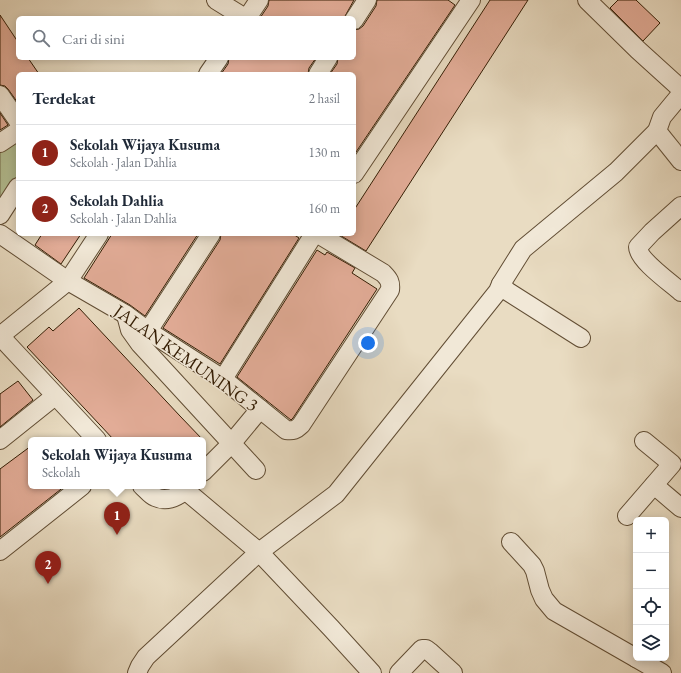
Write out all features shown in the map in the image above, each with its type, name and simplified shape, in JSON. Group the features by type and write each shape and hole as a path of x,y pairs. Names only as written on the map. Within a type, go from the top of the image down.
{"street":[{"path":"216,0 243,16"},
{"path":"247,16 259,0"},
{"path":"356,17 367,0"},
{"path":"356,171 471,0"},
{"path":"587,0 638,50 681,89"},
{"path":"209,72 218,60"},
{"path":"319,72 327,60"},
{"path":"137,673 146,657 259,552 336,494 494,297 523,249 616,172 657,131 662,117 681,94"},
{"path":"0,95 16,118"},
{"path":"657,131 681,161"},
{"path":"0,143 16,132"},
{"path":"0,215 16,190"},
{"path":"681,206 638,247 638,250 644,259 681,292"},
{"name":"JALAN KEMUNING 3","path":"0,234 68,280 125,314 148,331 223,379 286,430 291,431 296,430 301,425 386,298 391,284 383,273 321,236"},
{"path":"93,437 0,336 68,280 98,236"},
{"path":"148,331 210,236"},
{"path":"223,379 313,236"},
{"path":"501,284 507,291 581,338"},
{"path":"125,314 130,330 140,344 256,470"},
{"path":"0,440 55,396"},
{"path":"206,469 231,444 260,409"},
{"path":"628,516 672,464 644,441"},
{"path":"654,485 681,508"},
{"path":"0,551 78,489"},
{"path":"145,489 154,497 166,500 176,496 186,489"},
{"path":"188,489 259,552 372,673"},
{"path":"511,542 532,565 544,599 554,610 633,656"},
{"path":"399,673 422,649 426,649 430,652 452,673"},
{"path":"641,661 662,673"}],"green space":[{"path":"16,132 16,190 0,215 0,143"}],"building":[{"path":"269,0 354,0 345,16 261,16 268,6"},
{"path":"377,0 448,0 455,5 356,152 356,72 331,72 337,64 338,60 356,60 356,30 363,26 376,6"},
{"path":"490,0 528,0 366,251 341,236 356,236 356,207"},
{"path":"618,0 636,0 660,23 643,41 610,8"},
{"path":"0,15 16,39 16,60 29,60 38,72 16,72 16,100 5,86 0,85"},
{"path":"229,60 315,60 309,68 308,72 222,72 228,64"},
{"path":"0,113 8,125 0,130"},
{"path":"41,236 80,236 61,264 35,245"},
{"path":"111,236 197,236 145,316 130,305 84,278"},
{"path":"221,236 296,236 299,238 220,364 163,328 220,240"},
{"path":"317,250 325,255 327,252 355,268 352,273 377,289 291,420 237,377"},
{"path":"79,308 200,437 111,437 27,347 49,327 53,331"},
{"path":"18,381 33,400 0,427 0,394"},
{"path":"28,448 28,489 61,489 0,537 0,469"}],"place":[{"name":"Sekolah Wijaya Kusuma","path":"117,535"},
{"name":"Sekolah Dahlia","path":"48,584"}]}
